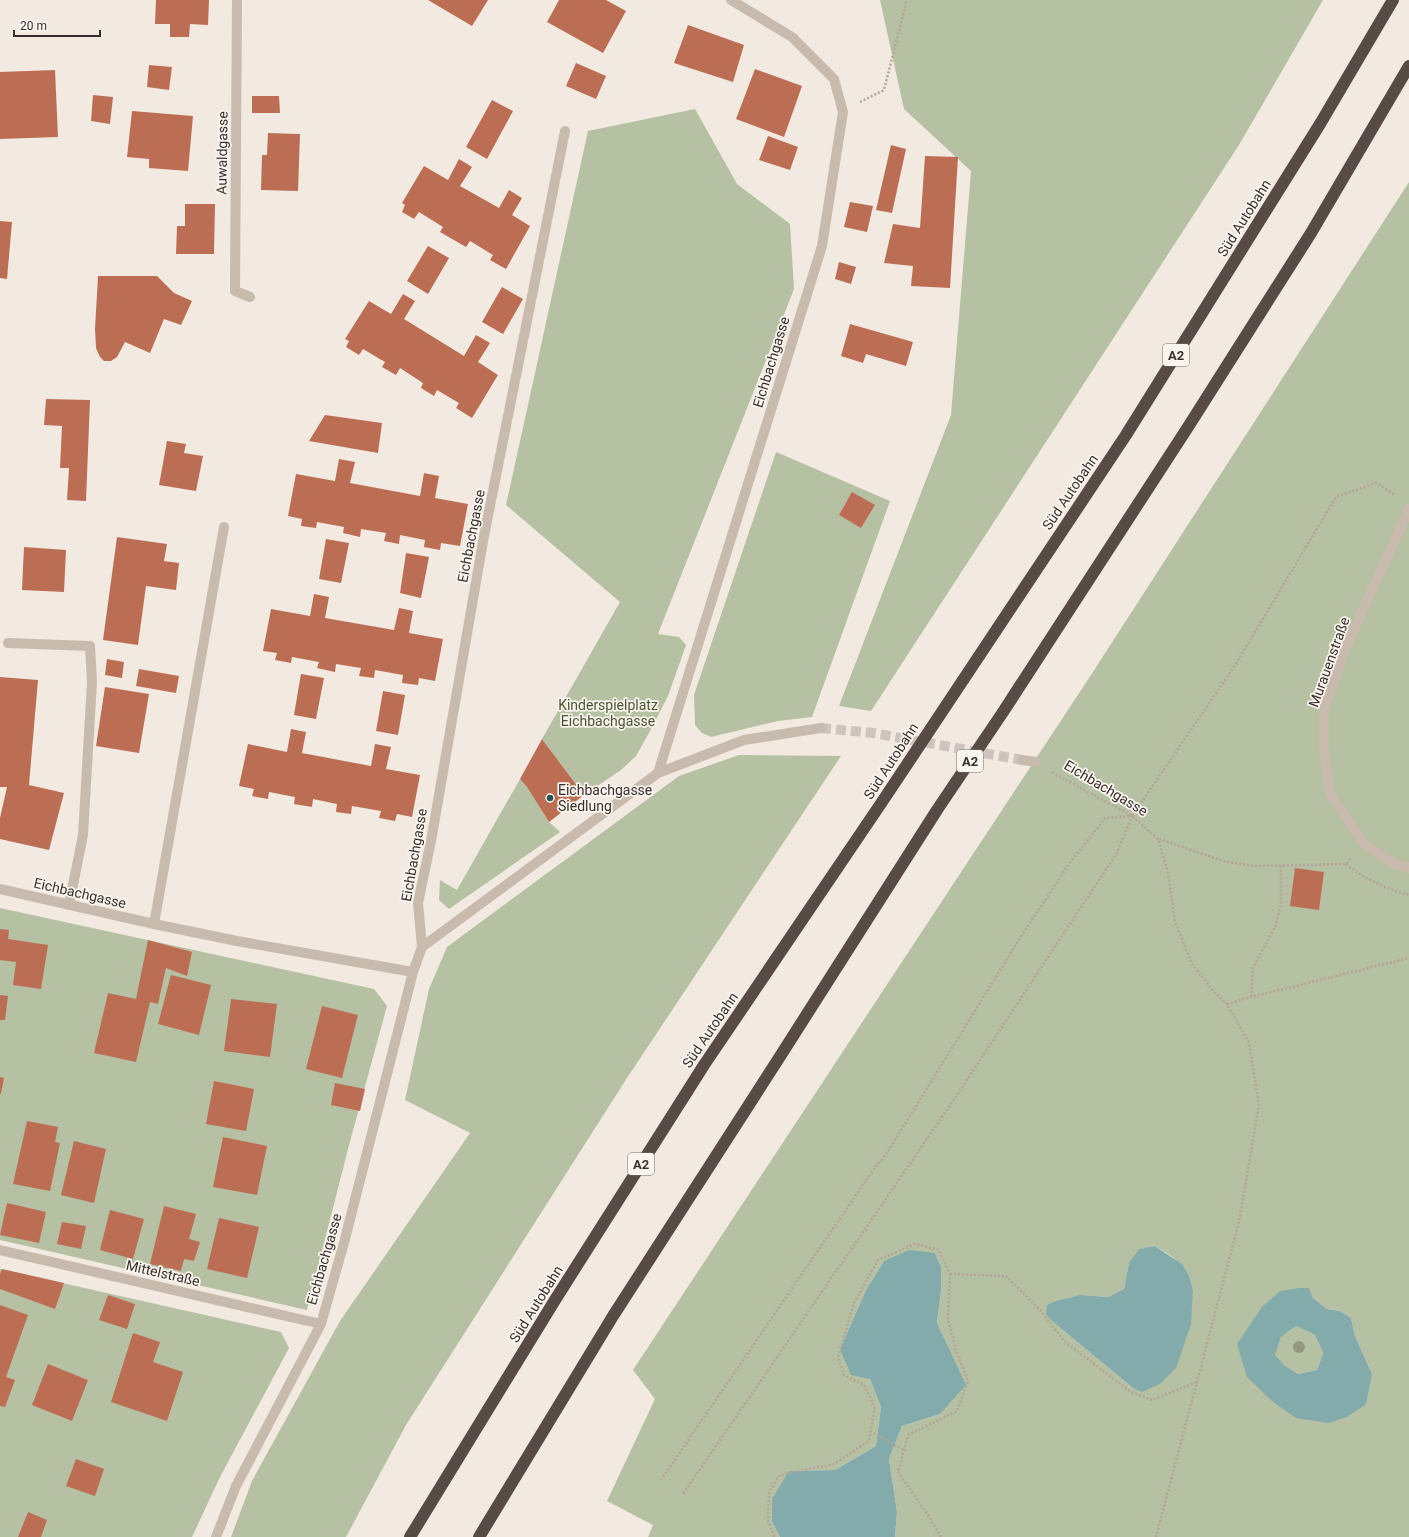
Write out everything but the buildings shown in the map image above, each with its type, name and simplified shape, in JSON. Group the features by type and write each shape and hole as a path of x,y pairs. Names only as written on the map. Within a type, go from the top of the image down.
{"highway":[{"name":"Süd Autobahn","path":"410,1537 555,1300 704,1065 884,799 1126,435 1320,124 1393,0"},
{"name":"A2","path":"479,1537 613,1316 937,810 1003,712 1188,428 1307,239 1409,66"}],"street":[{"name":"Auwaldgasse","path":"238,0 235,291 250,297"},
{"name":"Eichbachgasse","path":"658,773 822,246 843,112 834,79 792,37 731,0"},
{"name":"Eichbachgasse","path":"216,1537 236,1486 321,1324 347,1232 413,972 422,947 418,903 431,841 484,536 565,131"},
{"name":"Murauenstraße","path":"1409,509 1345,649 1324,708 1324,750 1330,794 1364,844 1396,864 1409,868"},
{"path":"154,924 224,527"},
{"path":"8,643 90,646 92,682 83,835 69,905"},
{"path":"422,947 658,773 744,740 821,728"},
{"path":"1022,760 1036,762"},
{"name":"Eichbachgasse","path":"0,889 237,941 413,972"},
{"name":"Mittelstraße","path":"0,1250 321,1324"}],"path":[{"path":"843,112 884,90 906,7 906,0"},
{"path":"683,1494 949,1107 1117,853 1132,816 1234,668 1336,497 1376,483 1396,496"},
{"name":"Eichbachgasse","path":"1036,762 1132,816 1158,839"},
{"path":"661,1480 871,1172 887,1153 1020,938 1069,864 1105,818 1132,816"},
{"path":"1158,839 1223,861 1254,866 1346,864 1358,874 1393,891 1409,896"},
{"path":"1156,1537 1239,1222 1259,1105 1249,1043 1227,1004 1192,964 1175,922 1168,873 1158,839"},
{"path":"1346,864 1364,844"},
{"path":"1251,997 1253,968 1276,925 1281,904 1281,866"},
{"path":"1227,1004 1409,958"},
{"path":"774,1537 768,1520 769,1492 780,1475 834,1464 868,1441 874,1407 864,1386 844,1375 838,1357 854,1303 878,1260 915,1244 939,1250 950,1274 948,1320 956,1350 968,1381 957,1412 908,1435 898,1472 928,1515 941,1537"},
{"path":"950,1274 1006,1276 1041,1311 1064,1341 1131,1392 1152,1400 1198,1382"},
{"path":"870,1431 878,1434 904,1450"}],"green space":[{"path":"880,0 1323,0 1239,145 871,711 839,706 951,415 971,171 904,109"},
{"name":"Kinderspielplatz Eichbachgasse","path":"695,109 737,184 790,224 794,289 658,634 679,637 686,645 668,696 636,756 621,770 584,795 542,739 620,602 506,505 588,131"},
{"path":"1409,182 1409,1537 895,1537 897,1512 889,1459 902,1426 940,1414 965,1385 937,1323 941,1291 941,1267 935,1253 884,1261 866,1290 840,1349 870,1379 881,1407 876,1446 835,1470 789,1471 772,1522 780,1537 648,1537 653,1525 607,1501 655,1399 633,1370 1091,675","holes":["1155,1246 1180,1263 1187,1274 1193,1290 1133,1388 1052,1321 1081,1295 1108,1297 1124,1289 1129,1263 1140,1249","1312,1297 1327,1309 1340,1311 1351,1318 1355,1336 1372,1374 1247,1377"]},
{"path":"776,452 890,501 812,717 778,721 711,737 702,733 695,725 694,695"},
{"path":"739,755 841,756 627,1078 406,1425 346,1537 231,1537 252,1481 340,1321 470,1133 405,1100 429,989 447,947 679,776"},
{"path":"520,779 527,787 549,822 560,832 449,909 439,900 440,880 457,890"},
{"path":"0,908 374,989 387,1006 349,1145 307,1310 0,1240"},
{"path":"0,1269 281,1332 289,1348 220,1477 192,1537 0,1537"},
{"path":"1296,1326 1315,1335 1323,1353 1317,1370 1298,1374 1284,1365 1274,1355 1281,1337"}],"water":[{"path":"1155,1246 1182,1264 1189,1276 1193,1290 1191,1324 1176,1368 1160,1384 1142,1392 1133,1388 1052,1321 1046,1314 1047,1305 1056,1301 1081,1295 1108,1297 1124,1289 1129,1263 1139,1249"},
{"path":"909,1250 935,1253 941,1267 941,1291 937,1323 966,1385 940,1414 902,1426 889,1459 897,1512 895,1537 780,1537 772,1522 772,1499 789,1471 835,1470 876,1446 881,1407 870,1379 851,1375 840,1349 866,1290 884,1261"},
{"path":"1309,1288 1312,1297 1327,1309 1340,1311 1351,1318 1355,1336 1372,1374 1366,1404 1347,1417 1329,1423 1296,1418 1273,1402 1247,1377 1237,1344 1262,1307 1280,1291","holes":["1296,1326 1315,1335 1323,1353 1317,1370 1298,1374 1284,1365 1275,1355 1281,1337"]}],"tunnel":[{"path":"821,728 873,733 1022,760"}],"place":[{"name":"Eichbachgasse Siedlung","path":"550,798"}]}
